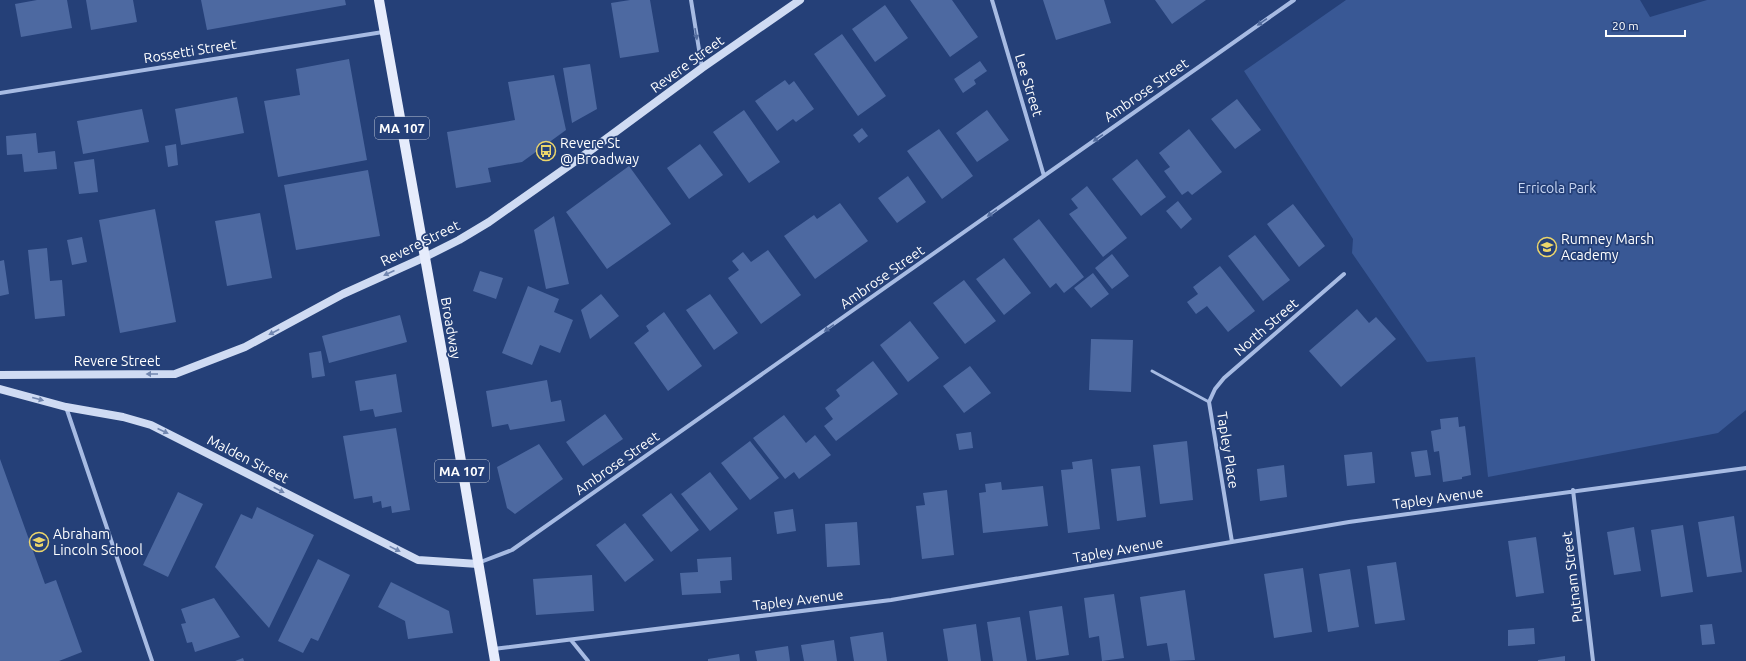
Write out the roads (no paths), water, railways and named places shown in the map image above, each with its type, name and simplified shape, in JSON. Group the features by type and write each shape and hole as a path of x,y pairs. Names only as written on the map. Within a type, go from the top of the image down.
{"main road":[{"name":"Broadway","path":"379,0 383,32 425,257 495,661"}],"street":[{"path":"690,0 702,68"},
{"name":"Revere Street","path":"0,375 175,374 245,347 343,294 459,240 503,213 702,68 800,0"},
{"name":"Lee Street","path":"992,0 1044,176"},
{"name":"Ambrose Street","path":"478,564 512,550 1294,0"},
{"name":"Rossetti Street","path":"0,93 383,32"},
{"name":"North Street","path":"1209,402 1214,389 1224,378 1344,274"},
{"name":"Malden Street","path":"0,389 66,407 124,417 151,425 418,560 478,564"},
{"name":"Tapley Place","path":"1209,402 1232,542"},
{"path":"66,407 152,661"},
{"name":"Tapley Avenue","path":"493,650 891,600 1371,519 1573,490 1746,468"},
{"name":"Putnam Street","path":"1573,490 1593,661"},
{"path":"571,640 588,661"}],"lane":[{"name":"Tapley Place","path":"1152,371 1209,402"}],"place":[{"name":"Revere St @ Broadway","path":"546,151"},
{"name":"Rumney Marsh Academy","path":"1547,247"},
{"name":"Abraham Lincoln School","path":"39,542"}],"park label":[{"name":"Erricola Park","path":"1557,188"}]}
